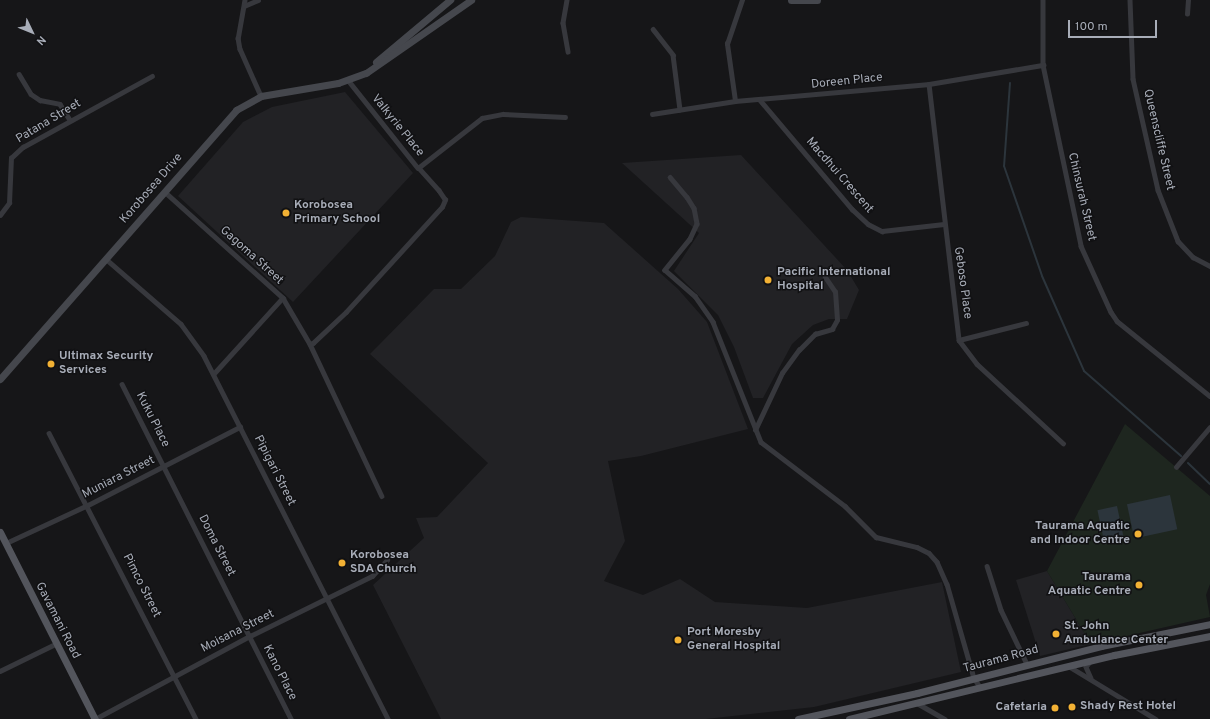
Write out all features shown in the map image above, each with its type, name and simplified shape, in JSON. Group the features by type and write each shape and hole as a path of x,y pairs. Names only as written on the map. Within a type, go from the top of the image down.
{"main road":[{"name":"Korobosea Drive","path":"359,76 450,0"},
{"name":"Korobosea Drive","path":"0,379 165,192 226,118 261,96 348,80 359,76 416,40 471,0"},
{"path":"791,0 817,0"},
{"name":"Gavamani Road","path":"0,532 55,644 95,719"},
{"name":"Taurama Road","path":"798,719 917,693 1062,655 1210,624"},
{"name":"Taurama Road","path":"849,719 915,702 1210,636"},
{"path":"1062,655 1068,668"}],"street":[{"path":"245,0 238,38 240,49 261,96"},
{"path":"244,6 258,0"},
{"path":"567,0 563,23 568,52"},
{"path":"735,101 727,44 742,0"},
{"name":"Chinsurah Street","path":"1043,0 1042,66 1076,229 1110,312 1137,338 1210,396"},
{"name":"Queenscliffe Street","path":"1130,0 1133,78 1158,190 1178,241 1193,257 1210,266"},
{"path":"1187,14 1188,0"},
{"path":"653,29 673,55 680,110"},
{"name":"Doreen Place","path":"652,114 735,101 929,84 1042,66"},
{"path":"19,74 31,94 40,100 60,104 70,120"},
{"name":"Patana Street","path":"0,215 9,203 11,158 24,147 70,120 152,76"},
{"name":"Valkyrie Place","path":"348,80 418,168 482,118 503,114 565,117"},
{"name":"Geboso Place","path":"929,84 944,224 960,340 977,364 1063,443"},
{"name":"Macdhui Crescent","path":"760,100 852,209 868,224 882,231 944,224"},
{"path":"310,344 346,312 442,207 445,200 439,191 418,168"},
{"path":"670,177 694,208 697,224 690,239 665,270 695,296 714,322 755,430 761,442 845,506 876,537 917,547 929,553 937,562 947,584 974,678 980,688"},
{"name":"Gagoma Street","path":"165,192 283,298 214,374"},
{"name":"Pipigari Street","path":"106,259 184,328 214,374 388,719"},
{"path":"755,430 782,373 799,350 815,334 832,329 837,320 835,292 825,277"},
{"path":"283,298 310,344 382,496"},
{"path":"960,340 1026,323"},
{"name":"Kuku Place","path":"122,384 164,466"},
{"name":"Muniara Street","path":"6,543 88,505 240,427"},
{"path":"1176,467 1210,427"},
{"name":"Pimco Street","path":"48,433 88,505 196,719"},
{"name":"Doma Street","path":"164,466 250,636"},
{"name":"Moisana Street","path":"95,719 250,636 372,576 387,560"},
{"path":"987,566 1001,610 1027,664"},
{"name":"Kano Place","path":"250,636 291,719"},
{"path":"0,671 55,644"},
{"path":"1090,662 1087,670 1094,681"},
{"path":"1068,668 1094,681 1156,719"},
{"path":"915,702 945,719"}],"shaded area":[{"name":"Korobosea Primary School","path":"345,92 413,173 293,302 178,196 243,122 272,107"},
{"name":"Pacific International Hospital","path":"741,155 847,270 859,290 847,319 829,319 813,325 792,344 763,398 753,398 734,347 718,315 674,271 699,233 622,163"},
{"path":"521,217 604,223 678,289 707,322 748,429 641,456 608,461 625,541 604,581 643,595 680,579 715,602 807,608 942,582 961,672 814,707 706,719 441,719 373,585 424,538 416,518 437,517 488,463 370,354 434,289 461,289 495,256 511,222"},
{"name":"Taurama Aquatic and Indoor Centre","path":"1125,424 1210,496 1210,584 1206,595 1210,617 1091,644 1047,571"},
{"path":"1170,495 1177,529 1134,538 1127,504"},
{"path":"1117,506 1124,540 1105,544 1097,510"},
{"path":"1047,571 1091,644 1040,656 1016,580"}],"waterway":[{"path":"1010,83 1004,166 1042,276 1084,371 1181,456"},
{"path":"1188,463 1210,484"}],"place":[{"name":"Korobosea Primary School","path":"286,213"},
{"name":"Pacific International Hospital","path":"768,280"},
{"name":"Ultimax Security Services","path":"51,364"},
{"name":"Taurama Aquatic and Indoor Centre","path":"1138,534"},
{"name":"Korobosea SDA Church","path":"342,563"},
{"name":"Taurama Aquatic Centre","path":"1139,585"},
{"name":"St. John Ambulance Center","path":"1056,634"},
{"name":"Port Moresby General Hospital","path":"678,640"},
{"name":"Shady Rest Hotel","path":"1072,707"},
{"name":"Cafetaria","path":"1055,708"}]}
